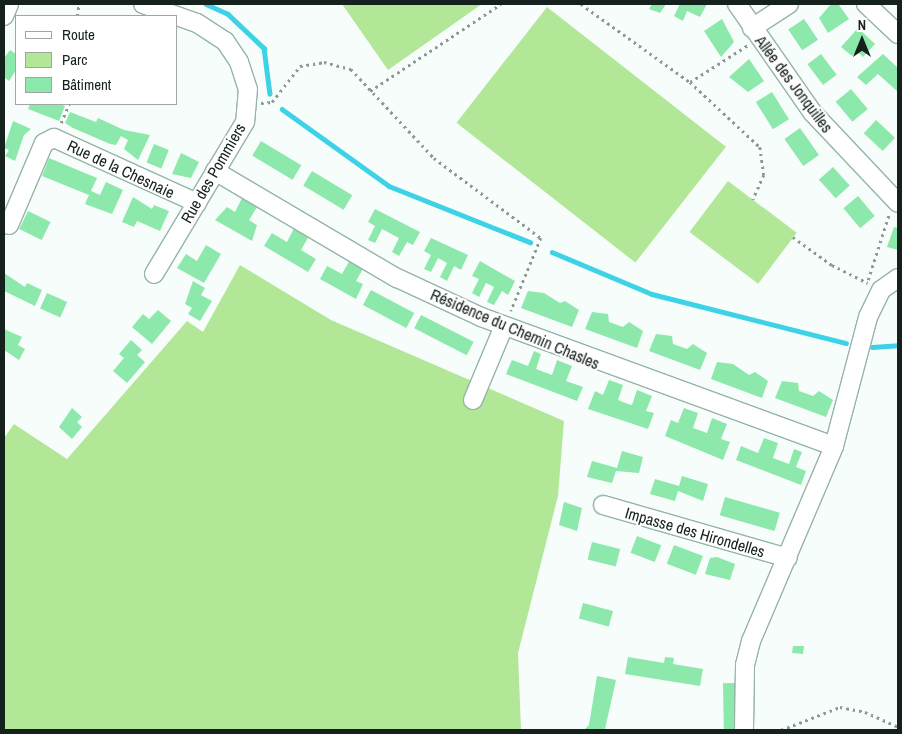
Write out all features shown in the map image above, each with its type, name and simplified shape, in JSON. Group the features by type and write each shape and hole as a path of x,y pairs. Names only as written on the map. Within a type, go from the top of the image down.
{"street":[{"path":"4,16 10,4"},
{"name":"Rue des Pommiers","path":"143,4 174,15"},
{"name":"Allée des Jonquilles","path":"737,4 812,112 896,202"},
{"path":"756,33 789,4"},
{"path":"866,4 898,34"},
{"name":"Rue des Pommiers","path":"154,274 245,122 248,103 239,62 225,40 197,23 178,16"},
{"name":"Rue de la Chesnaie","path":"9,225 44,143 54,138 197,204"},
{"name":"Résidence du Chemin Chasles","path":"215,171 397,278 504,326 834,446"},
{"path":"744,730 747,657 834,446 868,317 874,286 898,278"},
{"path":"473,400 504,326"},
{"name":"Impasse des Hirondelles","path":"603,505 788,558"}],"path":[{"path":"370,91 501,4"},
{"path":"581,4 690,82 760,147 764,175 753,200"},
{"path":"690,82 756,33"},
{"path":"248,103 272,102 293,73 313,62 351,69 434,158 541,238 504,326"},
{"path":"54,138 69,105"},
{"path":"792,237 832,265 874,286 896,202"},
{"path":"781,730 840,707 865,712 898,727"}],"green space":[{"path":"342,4 482,4 388,70"},
{"path":"547,7 726,147 635,263 456,123"},
{"path":"728,181 797,233 758,284 689,232"},
{"path":"240,265 331,320 564,421 558,496 518,653 521,730 4,730 4,438 14,424 67,459 187,321 203,332"}],"building":[{"path":"652,4 666,4 660,13 649,9"},
{"path":"680,4 707,4 700,17 687,11 683,21 674,16"},
{"path":"831,4 839,5 849,19 828,33 819,18"},
{"path":"722,19 734,42 721,57 704,31"},
{"path":"804,19 818,40 802,50 788,30"},
{"path":"858,28 875,44 863,57 857,51 852,56 841,47"},
{"path":"10,50 15,53 15,72 9,81 4,77 4,58"},
{"path":"821,54 837,75 823,85 807,64"},
{"path":"883,54 898,68 897,91 878,74 866,85 857,77"},
{"path":"749,59 764,81 748,92 729,77"},
{"path":"851,89 868,109 852,122 836,102"},
{"path":"772,92 789,119 773,129 756,102"},
{"path":"30,105 65,106 59,121 28,109"},
{"path":"70,112 96,122 98,118 124,130 150,135 138,160 124,149 128,140 121,136 116,145 110,144 65,123"},
{"path":"876,120 895,138 883,151 864,133"},
{"path":"13,121 31,129 24,135 15,161 5,156 9,150 4,148"},
{"path":"800,128 819,155 803,166 784,139"},
{"path":"261,141 301,165 293,180 252,156"},
{"path":"154,144 169,150 161,169 147,163"},
{"path":"181,153 199,162 191,178 172,174"},
{"path":"49,158 97,178 91,191 100,195 106,182 123,190 112,214 85,204 89,195 42,176"},
{"path":"833,167 850,186 836,198 819,180"},
{"path":"312,171 352,195 344,210 303,186"},
{"path":"858,196 875,216 860,228 843,208"},
{"path":"133,197 152,209 154,205 169,211 160,231 137,221 134,227 122,222"},
{"path":"242,198 257,207 249,220 257,225 252,241 215,220 227,207 235,212"},
{"path":"375,209 420,232 413,245 407,242 399,256 392,252 399,238 382,229 375,243 368,240 375,226 368,222"},
{"path":"28,211 50,222 42,240 19,229"},
{"path":"894,227 898,228 898,250 887,247"},
{"path":"294,228 309,236 301,250 316,259 308,272 264,246 272,233 287,242"},
{"path":"431,238 468,255 461,270 454,266 447,281 440,277 447,263 438,258 431,272 424,269 431,255 424,251"},
{"path":"206,245 221,254 204,283 177,268 186,254 197,261"},
{"path":"350,260 364,267 356,281 363,284 356,299 320,279 327,266 342,274"},
{"path":"480,261 515,281 508,295 502,291 494,305 487,302 494,287 486,283 479,297 472,293 479,279 472,276"},
{"path":"4,273 25,287 27,283 42,290 35,306 4,291"},
{"path":"193,281 205,288 201,295 212,301 200,321 188,314 192,308 185,304"},
{"path":"371,290 414,313 406,328 363,305"},
{"path":"528,291 544,293 560,303 565,301 579,310 572,327 521,308"},
{"path":"47,293 67,302 60,317 40,309"},
{"path":"158,310 171,321 152,344 132,327 143,314 149,319"},
{"path":"592,312 608,314 609,322 623,327 629,322 643,331 637,348 585,329"},
{"path":"421,315 474,342 467,355 414,328"},
{"path":"4,329 22,337 18,345 25,349 19,360 4,350"},
{"path":"656,334 672,336 673,344 687,349 693,344 707,353 700,370 649,351"},
{"path":"131,340 142,350 137,355 145,362 127,383 113,371 124,358 119,354"},
{"path":"534,351 541,354 536,369 552,375 557,360 572,366 566,381 583,387 577,401 506,374 512,360 528,366"},
{"path":"717,362 733,364 749,375 755,372 768,381 762,398 711,379"},
{"path":"609,380 623,385 618,400 628,404 632,405 637,390 652,396 646,411 654,413 648,429 588,409 595,391 603,395"},
{"path":"782,381 798,383 799,391 813,396 819,391 833,400 826,417 775,398"},
{"path":"72,408 82,417 77,422 82,427 72,439 59,427"},
{"path":"684,408 698,413 693,428 707,433 712,418 727,424 721,439 730,442 723,460 665,436 671,420 678,423"},
{"path":"764,438 778,443 773,458 789,464 794,449 802,452 796,467 806,471 801,485 736,460 741,446 758,453"},
{"path":"622,451 643,457 639,473 616,471 612,483 587,477 592,461 617,468"},
{"path":"682,476 708,484 703,501 678,491 675,501 650,494 655,479 679,486"},
{"path":"725,497 780,513 775,531 720,515"},
{"path":"564,502 582,508 577,531 559,525"},
{"path":"637,536 661,545 655,562 631,553"},
{"path":"592,542 620,549 616,566 588,559"},
{"path":"674,545 703,556 696,575 667,564"},
{"path":"717,557 735,564 730,580 705,574 710,558"},
{"path":"583,603 613,611 609,626 579,618"},
{"path":"793,646 804,646 803,654 792,653"},
{"path":"628,657 664,663 665,657 674,658 673,664 703,669 700,686 625,674"},
{"path":"597,676 616,680 605,729 584,730 589,725"},
{"path":"723,683 737,683 738,730 724,730"}],"waterway":[{"path":"206,4 228,14 264,48 270,94"},
{"path":"282,109 389,186 530,242"},
{"path":"552,252 652,294 846,343"},
{"path":"872,347 898,345"}]}
